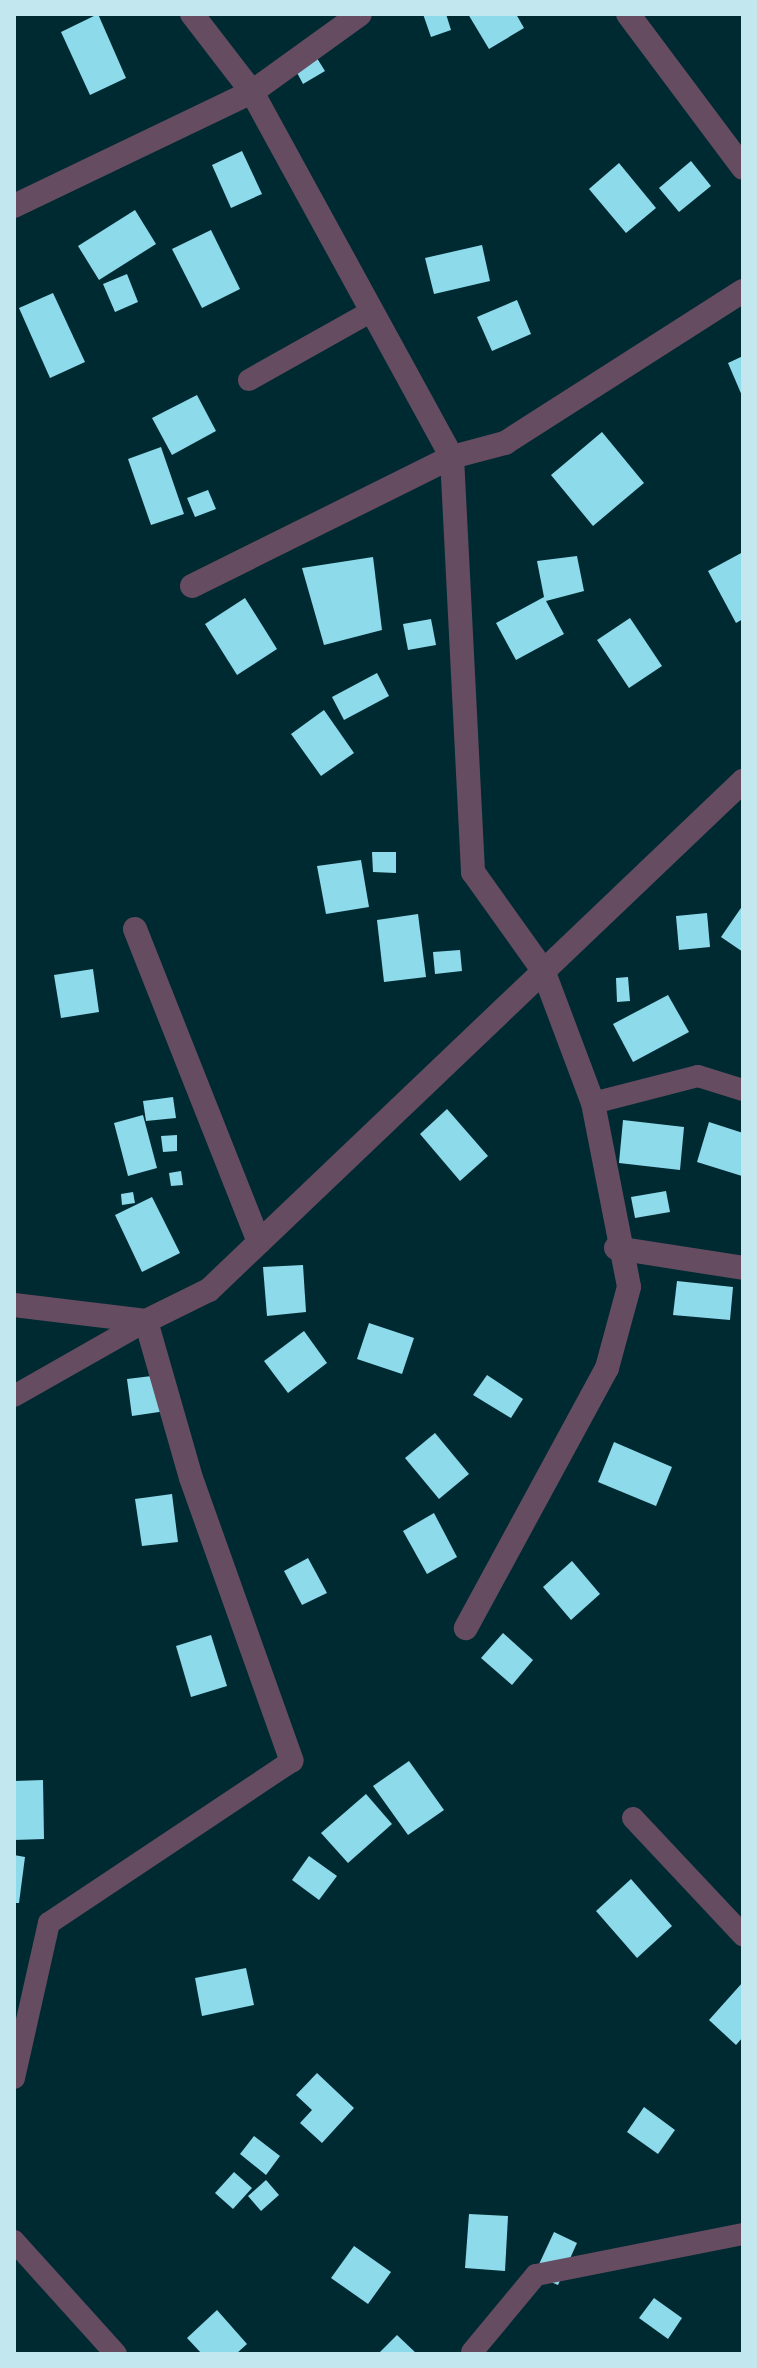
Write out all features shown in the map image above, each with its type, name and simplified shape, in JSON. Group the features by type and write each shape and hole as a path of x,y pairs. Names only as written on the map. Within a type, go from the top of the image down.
{"street":[{"path":"192,14 252,92 452,457 473,872 543,970 593,1103 616,1248 629,1287 607,1368 466,1628"},
{"path":"14,206 252,92 360,14"},
{"path":"628,14 743,168"},
{"path":"192,586 452,457 505,443 743,291"},
{"path":"14,1305 146,1321 209,1290 743,781"},
{"path":"135,929 259,1242"},
{"path":"616,1248 743,1268"},
{"path":"146,1321 191,1478 292,1761"}],"lane":[{"path":"249,380 372,311"},
{"path":"593,1103 698,1076 743,1090"},
{"path":"14,1396 146,1321"},
{"path":"14,2078 49,1923 292,1761"},
{"path":"633,1818 743,1935"},
{"path":"472,2352 536,2275 743,2234"},
{"path":"14,2241 116,2354"}],"building":[{"path":"98,14 126,78 90,95 61,32"},
{"path":"423,14 446,14 451,30 431,37"},
{"path":"468,14 516,14 524,28 489,49"},
{"path":"315,55 325,71 303,84 294,67"},
{"path":"242,151 262,194 231,208 212,165"},
{"path":"691,161 711,186 679,212 659,188"},
{"path":"619,163 656,208 626,233 589,189"},
{"path":"135,210 156,244 99,280 78,246"},
{"path":"211,230 240,289 202,308 172,249"},
{"path":"482,245 490,281 434,294 425,258"},
{"path":"127,274 138,302 115,312 103,284"},
{"path":"53,293 85,362 50,378 19,308"},
{"path":"517,300 531,334 492,351 477,317"},
{"path":"743,356 743,398 728,363"},
{"path":"197,395 216,431 172,455 152,418"},
{"path":"602,432 644,483 593,526 551,475"},
{"path":"161,447 184,514 151,525 128,459"},
{"path":"208,490 216,509 195,517 187,498"},
{"path":"743,552 743,619 736,623 708,571"},
{"path":"577,556 584,591 546,601 564,634 516,660 496,623 544,597 537,561"},
{"path":"373,557 382,630 324,645 302,568"},
{"path":"245,598 277,649 237,675 205,624"},
{"path":"630,618 662,666 629,688 597,640"},
{"path":"431,619 436,645 408,650 403,624"},
{"path":"377,673 389,696 344,720 332,697"},
{"path":"324,710 354,753 321,776 291,734"},
{"path":"372,852 396,852 396,873 373,872"},
{"path":"361,860 369,907 326,914 317,866"},
{"path":"743,905 743,952 721,937"},
{"path":"707,913 710,947 679,950 676,916"},
{"path":"418,914 426,977 384,982 377,920"},
{"path":"460,950 462,971 435,974 433,952"},
{"path":"93,969 99,1012 61,1018 54,975"},
{"path":"628,977 630,1001 617,1002 616,978"},
{"path":"668,995 689,1032 633,1062 613,1024"},
{"path":"173,1097 176,1118 146,1121 143,1101"},
{"path":"447,1109 488,1156 460,1181 420,1134"},
{"path":"143,1115 157,1168 128,1176 114,1123"},
{"path":"623,1120 684,1127 680,1170 619,1163"},
{"path":"709,1122 743,1133 742,1176 697,1162"},
{"path":"177,1135 177,1151 163,1152 161,1136"},
{"path":"181,1171 183,1185 171,1186 169,1173"},
{"path":"666,1191 670,1212 635,1218 631,1197"},
{"path":"133,1192 135,1203 122,1205 121,1194"},
{"path":"152,1197 180,1253 142,1272 115,1215"},
{"path":"303,1265 306,1312 267,1316 263,1267"},
{"path":"677,1281 733,1287 730,1320 673,1315"},
{"path":"369,1323 414,1338 402,1374 357,1359"},
{"path":"304,1331 327,1363 288,1393 264,1361"},
{"path":"160,1375 166,1411 132,1416 127,1379"},
{"path":"487,1375 523,1399 511,1418 473,1395"},
{"path":"435,1433 469,1474 439,1499 405,1458"},
{"path":"614,1442 672,1467 656,1506 598,1482"},
{"path":"172,1494 178,1542 142,1546 135,1499"},
{"path":"434,1513 457,1557 427,1574 403,1531"},
{"path":"308,1558 327,1593 302,1605 284,1571"},
{"path":"572,1561 600,1594 571,1620 543,1587"},
{"path":"503,1633 533,1660 512,1685 481,1658"},
{"path":"211,1635 227,1686 191,1697 176,1646"},
{"path":"409,1761 444,1810 408,1835 373,1786"},
{"path":"43,1780 44,1839 14,1840 14,1781"},
{"path":"366,1794 392,1824 348,1863 321,1833"},
{"path":"14,1855 25,1857 19,1903 14,1903"},
{"path":"309,1856 337,1876 319,1900 292,1880"},
{"path":"631,1879 672,1926 637,1958 596,1911"},
{"path":"246,1968 254,2005 202,2016 195,1978"},
{"path":"743,1982 743,2037 736,2045 709,2020"},
{"path":"317,2073 354,2108 322,2143 300,2123 312,2110 296,2095"},
{"path":"644,2107 675,2130 658,2154 627,2132"},
{"path":"254,2136 280,2156 266,2175 240,2154"},
{"path":"234,2172 252,2188 233,2209 215,2193"},
{"path":"266,2180 279,2195 261,2211 248,2196"},
{"path":"469,2214 508,2216 505,2271 465,2268"},
{"path":"554,2232 577,2243 558,2285 534,2275"},
{"path":"354,2246 391,2272 368,2304 331,2278"},
{"path":"654,2298 682,2318 668,2339 639,2318"},
{"path":"217,2310 247,2344 236,2354 202,2354 187,2338"},
{"path":"397,2335 417,2354 378,2354"}]}
